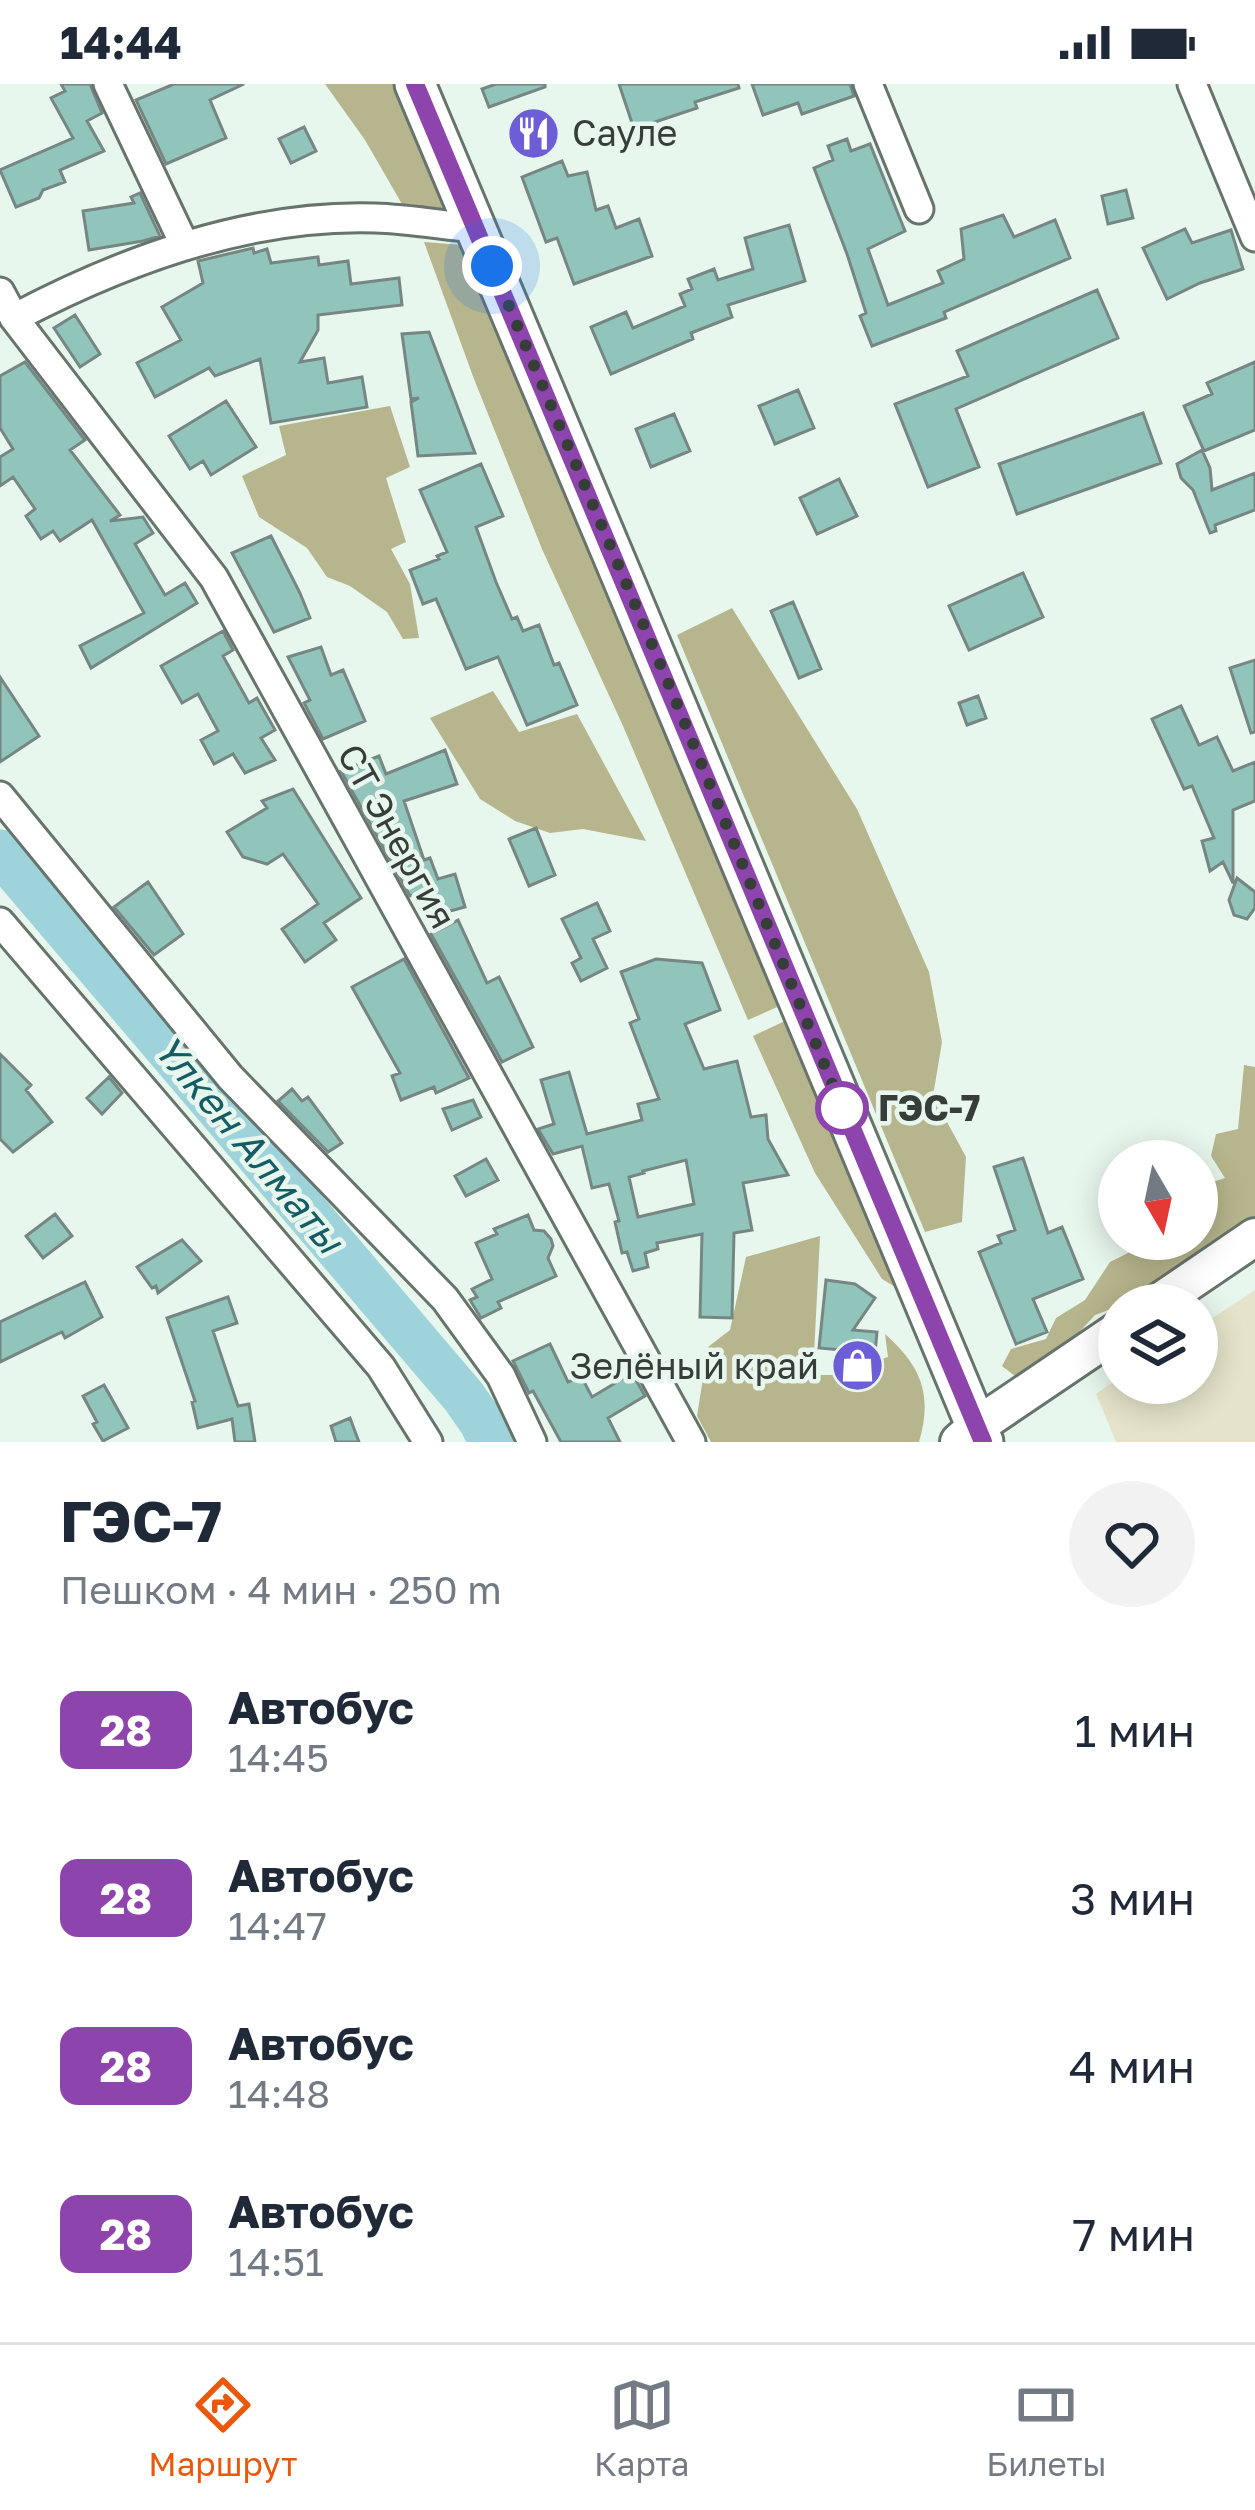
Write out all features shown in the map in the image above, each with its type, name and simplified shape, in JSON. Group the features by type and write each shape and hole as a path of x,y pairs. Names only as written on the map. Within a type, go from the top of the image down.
{"main road":[{"path":"415,84 973,1437"}],"street":[{"path":"108,84 185,246"},
{"path":"868,84 919,209"},
{"path":"1192,84 1255,238"},
{"path":"14,318 71,287 185,246 283,224 374,218 476,228"},
{"name":"СТ Энергия","path":"0,292 14,318 214,578 691,1442"},
{"path":"0,796 230,1077 445,1299 501,1376 532,1442"},
{"path":"0,922 381,1367 428,1442"},
{"path":"1186,1284 1255,1237"},
{"path":"973,1437 1098,1345"}],"green space":[{"path":"1255,1290 1255,1442 1116,1442 1100,1404 1218,1404 1218,1314"}],"shaded area":[{"path":"325,84 405,84 457,215 406,211 365,140"},
{"path":"424,242 463,245 784,1004 748,1020 542,549"},
{"path":"390,406 410,467 386,478 406,542 391,549 410,584 419,638 403,639 387,612 350,586 327,577 307,548 259,517 242,476 286,455 279,426"},
{"path":"732,608 857,809 929,972 942,1042 933,1096 966,1157 962,1222 925,1232 677,635"},
{"path":"493,691 519,732 577,714 646,841 583,829 550,833 515,821 480,799 430,718"},
{"path":"785,1021 907,1294 882,1279 815,1173 753,1036"},
{"path":"1244,1065 1255,1067 1255,1227 1218,1251 1218,1180 1225,1178 1218,1167 1215,1140 1216,1134 1238,1129"},
{"path":"820,1236 813,1375 831,1375 888,1357 885,1334 921,1382 925,1409 919,1442 711,1442 697,1416 708,1347 730,1330 746,1257"},
{"path":"1203,1260 1164,1284 1098,1284 1098,1314 1071,1341 1020,1380 1002,1366 1011,1349 1046,1339 1056,1318 1085,1300 1110,1262"}],"building":[{"path":"61,84 90,84 102,113 87,121 104,151 60,170 65,182 16,207 0,170 73,138 51,98 65,91"},
{"path":"174,84 244,84 210,100 226,138 166,164 136,100"},
{"path":"496,84 545,87 489,107 482,89"},
{"path":"619,84 738,84 739,88 634,129"},
{"path":"752,84 850,84 854,96 802,114 798,103 763,115"},
{"path":"304,127 316,151 291,163 279,139"},
{"path":"847,139 851,151 870,144 905,231 868,249 888,305 943,283 938,271 964,259 961,229 1003,215 1014,237 1055,220 1070,258 944,312 946,318 872,346 860,316 866,313 847,254 814,168 833,160 828,146"},
{"path":"562,161 568,176 587,172 596,210 608,206 616,228 639,219 652,256 574,284 557,238 546,242 522,177"},
{"path":"1126,190 1133,218 1108,224 1102,196"},
{"path":"140,193 160,236 89,250 83,211 134,203 131,197"},
{"path":"789,225 805,281 728,305 732,317 611,374 591,327 626,312 633,328 685,306 680,294 692,289 688,279 714,269 718,280 753,269 745,238"},
{"path":"1185,229 1192,243 1231,230 1243,269 1167,299 1143,248"},
{"path":"253,248 254,253 267,249 271,263 318,257 319,265 348,261 351,284 399,278 402,305 318,315 318,330 300,362 324,358 328,383 362,377 367,407 271,423 260,359 215,376 209,368 155,397 137,363 181,340 162,307 203,283 198,261"},
{"path":"1097,290 1118,338 956,409 979,467 928,487 895,404 968,376 957,351"},
{"path":"75,315 100,354 80,367 54,328"},
{"path":"429,332 475,453 418,456 411,402 419,398 411,399 402,334"},
{"path":"25,362 85,440 70,450 120,515 110,521 143,517 153,533 135,544 165,595 185,583 197,603 91,668 80,646 144,613 92,520 60,541 53,531 41,539 26,516 35,509 13,477 0,486 0,457 13,449 0,428 0,376"},
{"path":"1255,362 1255,430 1204,451 1184,406 1212,394 1207,383"},
{"path":"798,390 814,428 775,444 759,406"},
{"path":"226,401 256,447 211,475 203,461 190,469 169,436"},
{"path":"1143,413 1161,463 1017,514 999,464"},
{"path":"674,414 690,451 651,467 636,429"},
{"path":"1202,450 1212,490 1255,473 1255,510 1215,525 1216,531 1210,533 1177,464"},
{"path":"481,464 503,516 476,527 496,582 512,619 517,617 523,631 539,625 554,665 559,663 577,705 527,725 498,657 466,669 436,599 423,604 410,570 447,552 420,490"},
{"path":"839,479 857,516 817,534 800,498"},
{"path":"271,536 310,618 274,632 232,553"},
{"path":"1023,573 1043,617 969,650 949,606"},
{"path":"793,602 821,669 799,678 771,611"},
{"path":"223,631 233,650 223,656 249,703 257,698 275,730 261,738 275,760 245,773 233,754 214,764 201,740 218,731 198,694 182,703 161,666"},
{"path":"321,647 331,675 343,670 365,721 323,739 288,657"},
{"path":"1255,660 1255,732 1251,733 1230,668"},
{"path":"0,677 39,736 0,762"},
{"path":"978,696 986,718 967,725 959,703"},
{"path":"1181,706 1199,745 1217,737 1233,771 1255,762 1255,801 1233,810 1233,883 1223,862 1210,871 1202,841 1214,838 1192,786 1184,789 1152,719"},
{"path":"445,750 457,784 404,801 424,860 430,858 438,879 455,874 465,907 440,914 432,889 410,896 341,771 379,756 386,774"},
{"path":"293,789 361,898 324,923 336,940 305,962 282,929 318,904 283,854 267,864 243,857 227,832 267,808 262,801"},
{"path":"536,828 555,875 529,886 509,839"},
{"path":"1237,878 1255,892 1255,908 1247,919 1234,915 1229,900"},
{"path":"148,882 183,934 154,955 114,907"},
{"path":"597,903 610,931 593,939 607,968 581,981 572,963 581,958 562,919"},
{"path":"458,920 487,983 499,977 533,1047 502,1062 431,934"},
{"path":"404,959 469,1078 436,1093 434,1087 401,1100 392,1076 400,1073 352,987"},
{"path":"656,959 702,963 720,1010 685,1024 704,1069 737,1061 751,1117 766,1115 768,1139 788,1175 743,1183 752,1230 734,1233 732,1318 700,1317 702,1234 657,1243 658,1249 645,1253 648,1267 633,1271 627,1252 622,1253 609,1184 592,1188 582,1146 553,1154 538,1129 554,1124 541,1080 569,1072 587,1134 642,1120 638,1104 659,1099 630,1023 639,1019 621,972","holes":["686,1160 694,1204 638,1217 629,1177"]},
{"path":"0,1054 31,1085 26,1090 52,1122 13,1152 0,1139"},
{"path":"109,1077 122,1093 102,1114 87,1098"},
{"path":"292,1089 302,1101 308,1097 342,1143 328,1152 278,1101"},
{"path":"473,1100 481,1117 452,1130 443,1109"},
{"path":"1023,1158 1048,1233 1062,1227 1083,1279 1033,1299 1047,1332 1016,1344 979,1252 1001,1243 998,1236 1015,1230 994,1167"},
{"path":"486,1159 498,1180 466,1196 455,1176"},
{"path":"55,1214 72,1236 43,1258 26,1236"},
{"path":"528,1215 534,1230 544,1231 551,1239 548,1258 556,1276 498,1302 501,1308 481,1318 470,1300 477,1297 472,1289 492,1279 476,1243 497,1234 494,1229"},
{"path":"182,1240 201,1261 158,1293 137,1267"},
{"path":"826,1280 855,1284 875,1298 853,1330 877,1332 875,1353 819,1348"},
{"path":"85,1282 102,1317 65,1338 62,1332 0,1362 0,1322"},
{"path":"228,1297 237,1323 213,1331 238,1406 249,1404 255,1442 235,1442 232,1419 198,1428 195,1401 167,1318"},
{"path":"550,1344 568,1382 581,1376 592,1397 632,1373 645,1396 608,1418 620,1442 561,1442 513,1361"},
{"path":"104,1385 128,1428 103,1441 83,1396"},
{"path":"350,1418 359,1442 336,1442 331,1426"}],"waterway":[{"name":"Үлкен Алматы","path":"0,852 464,1397 491,1442"}],"bus line":[{"name":"28","path":"415,84 983,1442"}],"place":[{"name":"Сауле","path":"533,133"},
{"name":"ГЭС-7","path":"842,1108"},
{"name":"Зелёный край","path":"858,1366"}],"route":[{"path":"492,266 847,1120 842,1108"}]}
